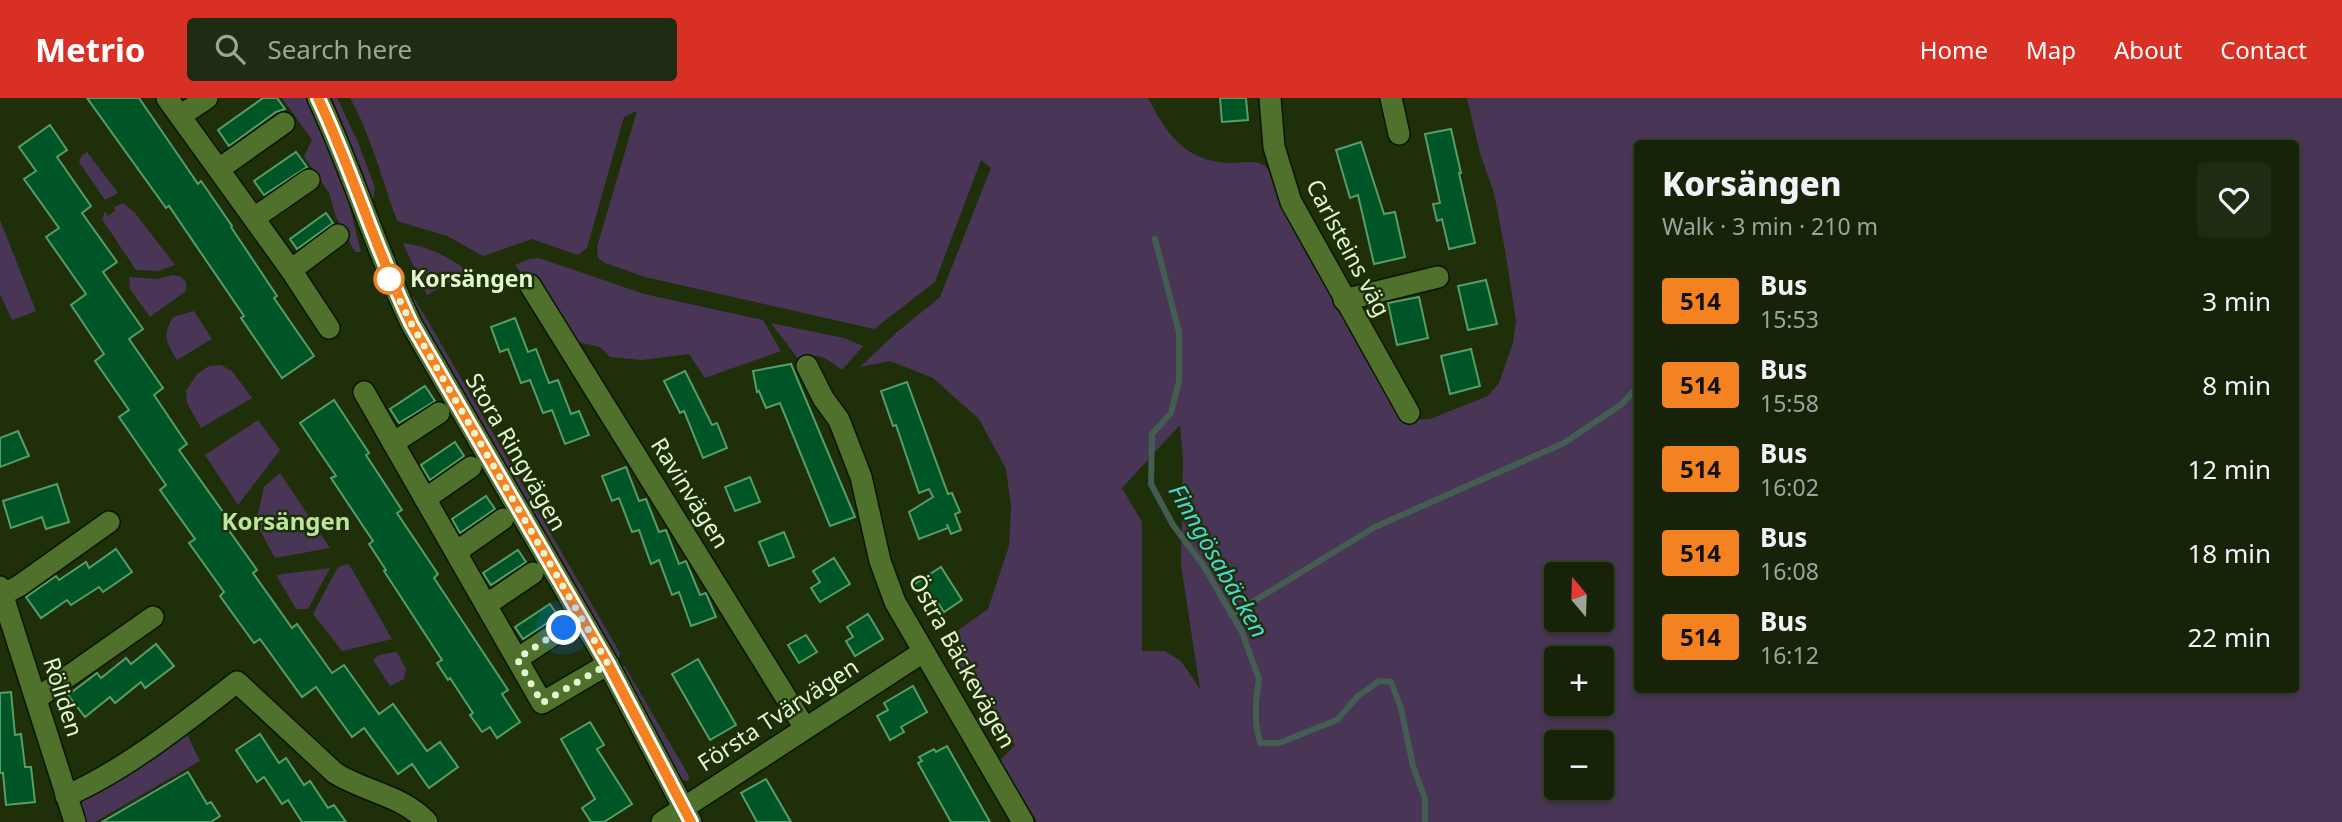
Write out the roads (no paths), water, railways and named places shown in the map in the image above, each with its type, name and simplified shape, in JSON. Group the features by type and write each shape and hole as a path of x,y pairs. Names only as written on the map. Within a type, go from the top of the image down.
{"street":[{"path":"167,98 291,270 329,328"},
{"path":"180,116 207,98"},
{"name":"Stora Ringvägen","path":"318,98 343,154 389,279 412,325 608,664 687,815"},
{"name":"Carlsteins väg","path":"1270,98 1274,147 1291,202 1409,413"},
{"path":"1391,98 1399,134"},
{"path":"219,169 284,123"},
{"path":"254,218 309,180"},
{"path":"291,270 338,235"},
{"path":"1345,300 1438,277"},
{"name":"Ravinvägen","path":"530,285 805,728"},
{"name":"Östra Bäckevägen","path":"807,366 823,398 839,420 866,494 886,581 923,652 1023,822"},
{"path":"364,392 542,703 608,664"},
{"path":"393,443 439,413"},
{"path":"425,499 471,467"},
{"path":"456,552 503,519"},
{"path":"1,592 19,586 109,522"},
{"path":"486,605 533,573"},
{"name":"Röliden","path":"1,592 75,822"},
{"path":"36,698 153,617"},
{"path":"517,659 564,628"},
{"name":"Första Tvärvägen","path":"662,822 687,815 805,728 923,652"},
{"path":"66,796 93,784 188,720 236,682 335,773 403,803 414,809 427,822"}],"waterway":[{"name":"Finngösabäcken","path":"1155,239 1179,332 1179,381 1171,413 1152,434 1151,484 1173,525 1203,565 1242,632 1259,679 1256,723 1260,743 1279,743 1337,720 1358,696 1379,681 1391,682 1401,708 1413,766 1425,799 1425,822"},
{"path":"1231,615 1375,527 1564,443 1622,404 1634,390"}],"place":[{"name":"Korsängen","path":"389,279"}],"district":[{"name":"Korsängen","path":"286,522"}]}
